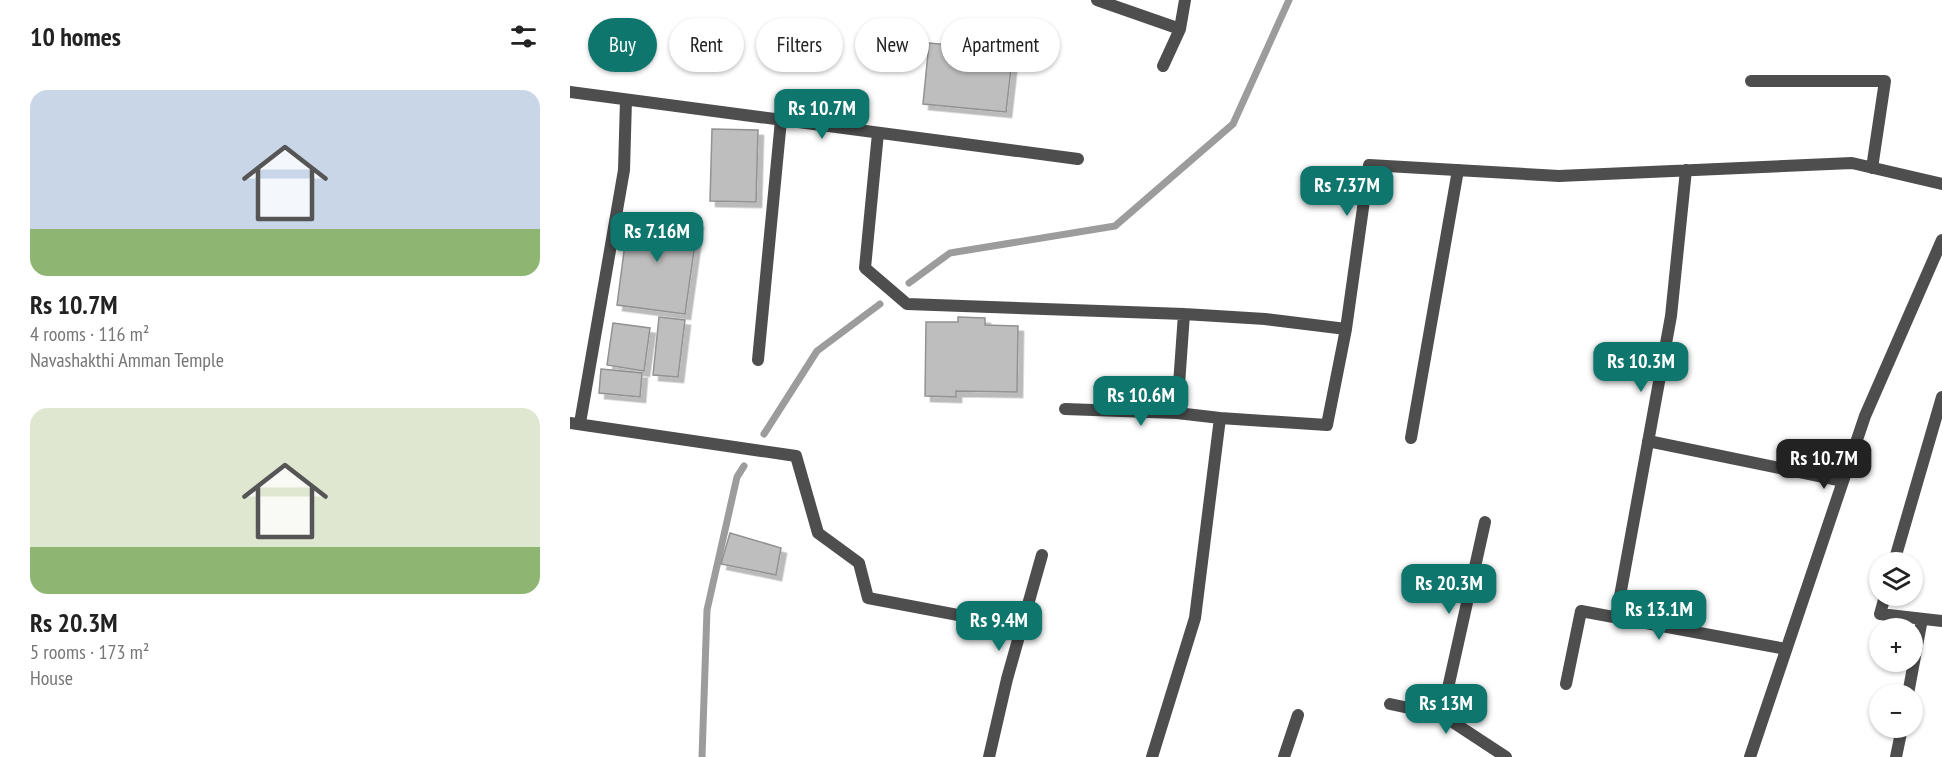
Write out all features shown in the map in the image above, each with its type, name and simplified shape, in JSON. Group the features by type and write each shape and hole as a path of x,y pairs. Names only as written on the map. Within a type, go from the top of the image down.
{"street":[{"path":"1097,0 1180,29"},
{"path":"1163,66 1180,29 1185,0"},
{"path":"1751,81 1886,81 1872,168"},
{"path":"570,92 1078,159"},
{"path":"626,100 624,170 575,423 795,456 818,533 859,563 868,598 1022,627"},
{"path":"758,360 781,120"},
{"path":"878,133 865,268 908,304 1184,314 1265,319 1346,329"},
{"path":"1065,409 1177,413 1327,425 1346,329 1370,165 1559,176 1852,163 1942,184"},
{"path":"1411,438 1458,170"},
{"path":"1616,618 1671,315 1686,170"},
{"path":"1750,757 1865,416 1937,267 1942,240"},
{"path":"1177,413 1184,314"},
{"path":"1897,552 1942,397"},
{"path":"1152,757 1195,618 1220,418"},
{"path":"1648,441 1843,481"},
{"path":"1442,715 1485,522"},
{"path":"989,757 1007,679 1042,555"},
{"path":"1882,606 1880,614 1914,618"},
{"path":"1566,684 1581,611 1786,649"},
{"path":"1923,619 1942,621"},
{"path":"1390,704 1442,715 1506,757"},
{"path":"1284,757 1298,715"},
{"path":"1896,757 1900,738"}],"building":[{"path":"929,43 941,44 941,72 1011,72 1006,112 923,104 926,72 929,72"},
{"path":"712,129 758,130 756,202 710,201"},
{"path":"629,213 698,222 685,314 617,305"},
{"path":"659,317 685,320 678,377 653,375"},
{"path":"958,317 985,318 985,325 1018,326 1017,392 956,391 956,397 925,396 926,322 958,322"},
{"path":"613,323 650,328 644,371 607,365"},
{"path":"601,369 642,373 640,397 599,393"},
{"path":"730,533 781,548 776,575 721,564"}],"waterway":[{"path":"909,283 950,253 1115,226 1233,124 1289,0"},
{"path":"764,434 817,351 880,304"},
{"path":"702,757 707,610 737,477 744,466"}]}
